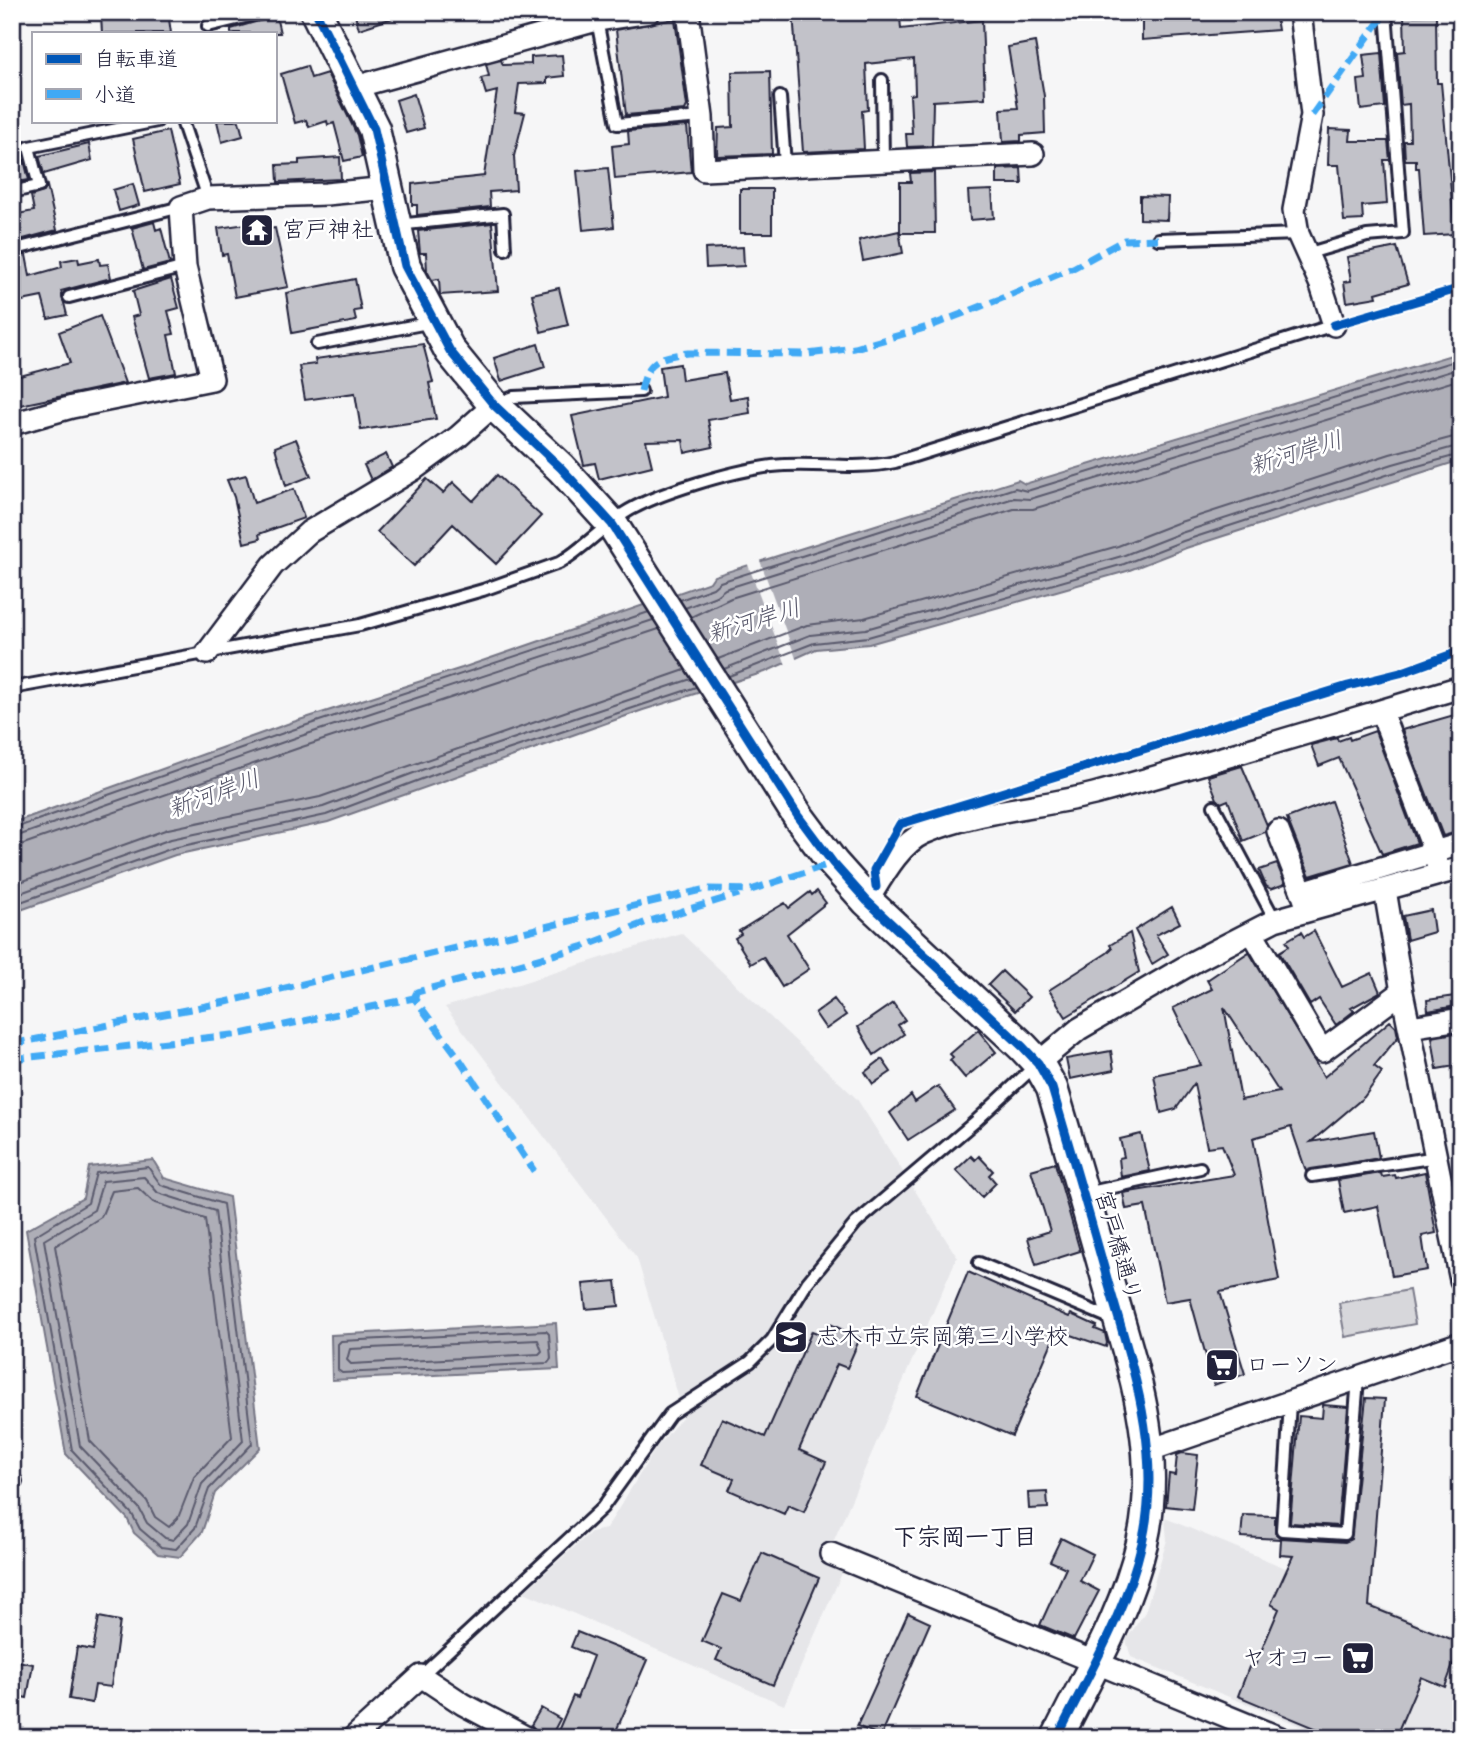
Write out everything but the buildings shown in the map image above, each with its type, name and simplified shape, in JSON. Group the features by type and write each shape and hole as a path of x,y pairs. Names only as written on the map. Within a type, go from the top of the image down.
{"street":[{"name":"宮戸橋通り","path":"316,12 374,129 405,266 433,322 464,371 494,405 561,468 612,524 816,841 867,901 1038,1063 1052,1088 1146,1420 1150,1450 1148,1512 1133,1577 1057,1738"},
{"path":"355,87 597,20 646,12"},
{"path":"688,12 702,117 704,170 1033,154"},
{"path":"1300,12 1312,116 1294,210 1302,244 1321,285 1334,325"},
{"path":"12,424 72,407 212,380 185,267 181,207 208,198 326,194 388,188"},
{"path":"208,653 273,565 309,532 415,469 458,437 494,405"},
{"path":"867,901 907,843 923,833 982,817 1129,785 1461,687"},
{"path":"1381,711 1435,853 1439,877"},
{"path":"1278,831 1306,901"},
{"path":"1038,1063 1079,1029 1197,960 1306,901 1461,844"},
{"path":"1306,901 1385,890 1439,877 1461,868"},
{"path":"1385,890 1402,992 1437,1157 1449,1196 1461,1280"},
{"path":"1252,932 1322,1051 1402,992"},
{"path":"1410,1027 1461,1019"},
{"path":"1150,1450 1461,1343"},
{"path":"831,1553 1280,1738"},
{"path":"353,1738 421,1676 463,1704 527,1738"}],"lane":[{"path":"208,26 265,12"},
{"path":"1158,239 1302,244 1403,233 1386,12"},
{"path":"597,20 617,124 702,117"},
{"path":"882,80 883,163"},
{"path":"780,97 785,164"},
{"path":"12,192 39,186 29,147 152,122"},
{"path":"182,122 208,198"},
{"path":"12,250 181,207"},
{"path":"394,225 503,214 505,249"},
{"path":"69,297 185,267"},
{"path":"317,344 433,322"},
{"path":"12,688 360,625 483,590 559,563 622,514 643,503 734,474 775,466 843,468 895,461 1334,325"},
{"path":"494,405 514,397 640,391"},
{"path":"1214,806 1275,920"},
{"path":"421,1676 603,1508 670,1414 750,1362 772,1340 807,1283 856,1223 976,1121 1038,1063"},
{"path":"1312,1176 1437,1157"},
{"path":"1083,1194 1200,1168"},
{"path":"979,1263 1119,1322"},
{"path":"1290,1403 1282,1530 1345,1534 1358,1380"}],"shaded area":[{"name":"志木市立宗岡第三小学校","path":"681,933 857,1099 957,1257 824,1563 842,1573 784,1705 524,1592 591,1532 606,1529 656,1448 684,1415 637,1258 445,1007"},
{"path":"1409,1290 1415,1324 1345,1337 1339,1303"},
{"path":"1165,1518 1461,1641 1461,1720 1453,1738 1330,1738 1131,1657 1126,1640 1145,1612 1167,1540"}],"water":[{"name":"新河岸川","path":"1461,352 1461,460 1186,548 1127,571 869,644 816,649 765,672 643,710 328,822 175,855 12,913 12,823 290,723 462,668 710,582 714,576 1018,480 1025,484"},
{"path":"153,1160 164,1178 229,1197 260,1448 215,1493 202,1532 180,1557 158,1554 134,1533 127,1518 66,1454 26,1230 83,1198 89,1167"},
{"path":"556,1323 559,1369 332,1380 331,1335"}],"pier":[{"path":"759,558 797,661 786,665 747,562"}],"marked path":[{"path":"1312,115 1386,12"},
{"path":"641,391 651,366 669,356 688,353 807,354 855,348 928,327 1000,299 1073,268 1124,240 1158,239"},
{"path":"12,1044 226,1002 706,889 751,890 833,863"},
{"path":"414,998 417,992 582,947 647,922 739,894"},
{"path":"12,1059 241,1034 414,998 456,1054 534,1171"}],"cycle path":[{"path":"316,12 374,129 405,266 450,351 494,405 561,468 612,524 798,816 833,863 867,901 1023,1047 1038,1063 1052,1088 1127,1347 1142,1411 1149,1476 1148,1509 1135,1569 1105,1643 1057,1738"},
{"path":"1334,325 1461,288"},
{"path":"876,887 874,870 900,824 1348,686 1400,673 1461,651"}],"place":[{"name":"宮戸神社","path":"257,230"},
{"name":"志木市立宗岡第三小学校","path":"791,1337"},
{"name":"ローソン","path":"1222,1365"},
{"name":"ヤオコー","path":"1358,1658"}],"district":[{"name":"下宗岡一丁目","path":"965,1537"}]}
